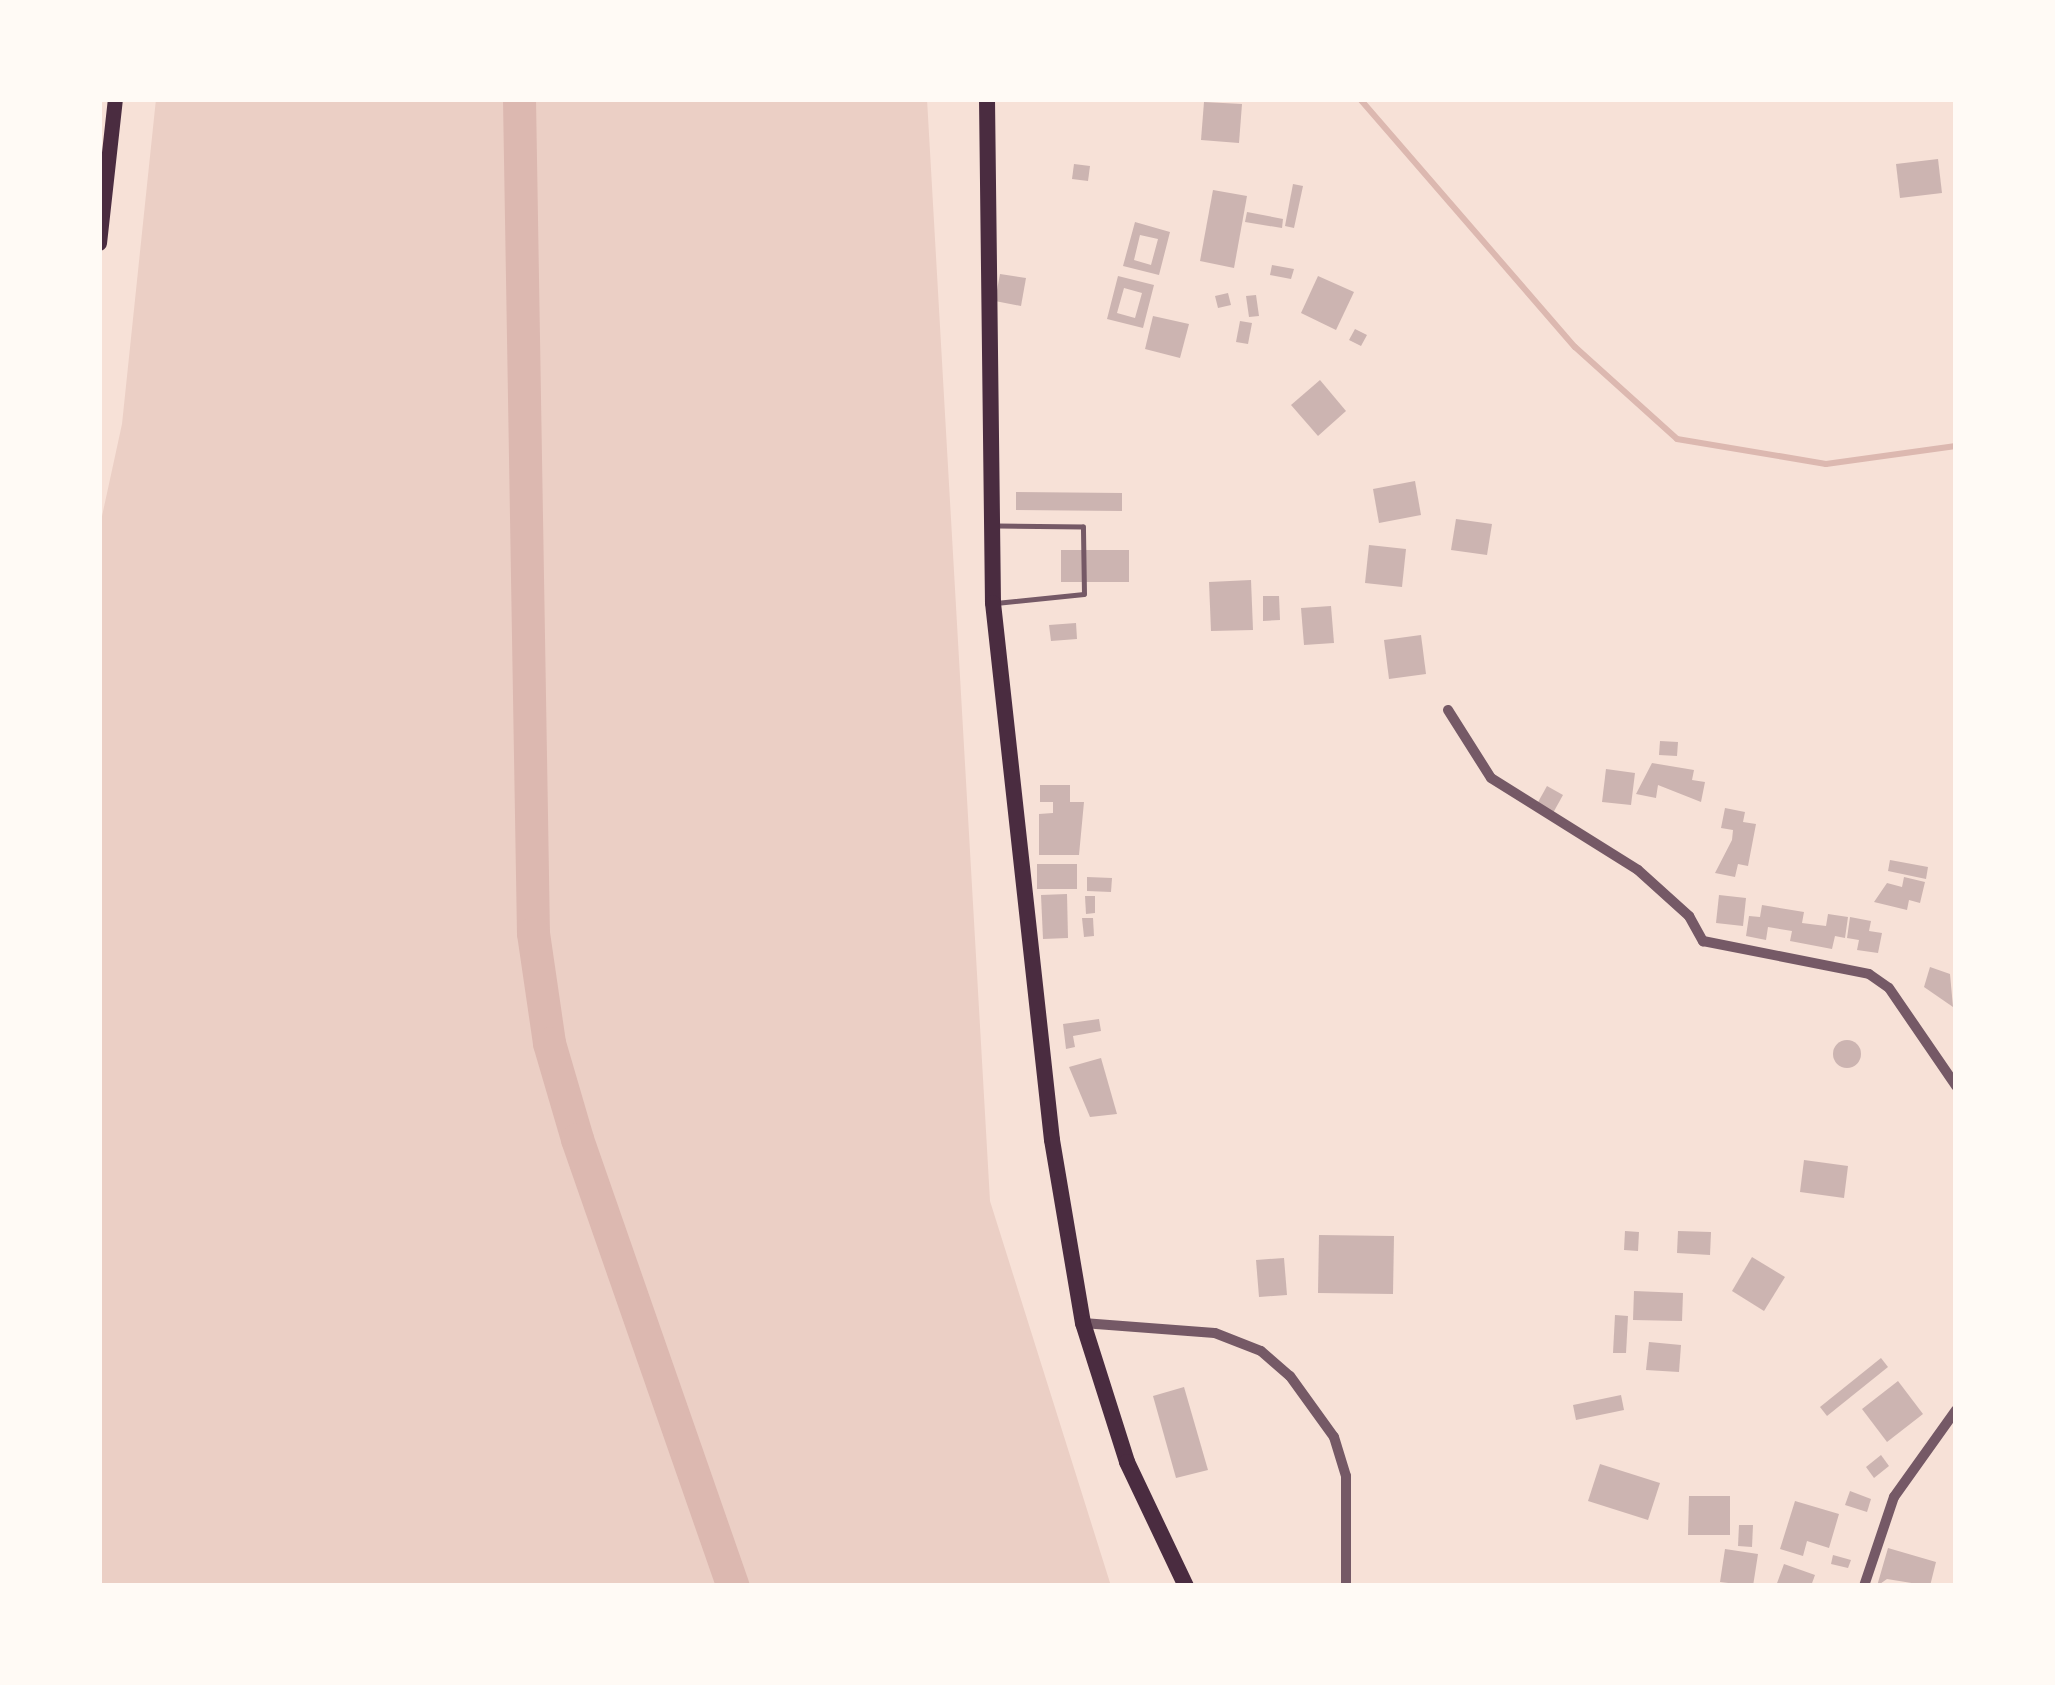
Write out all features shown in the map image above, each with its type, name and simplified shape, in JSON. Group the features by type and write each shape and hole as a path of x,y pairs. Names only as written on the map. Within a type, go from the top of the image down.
{"highway":[{"path":"987,99 993,603 1052,1140 1084,1323 1127,1462 1186,1586"}],"main road":[{"path":"99,243 116,99"}],"street":[{"path":"1448,710 1492,778 1638,869 1689,916 1703,941 1869,974 1889,988 1956,1086"},
{"path":"1084,1323 1215,1333 1261,1352 1290,1376 1334,1437 1346,1476 1346,1586"},
{"path":"1864,1586 1894,1496 1956,1410"}],"lane":[{"path":"992,526 1083,527 1084,594 993,603"}],"shaded area":[{"path":"156,99 927,99 990,1201 1111,1586 99,1586 99,530 122,424"}],"building":[{"path":"1204,102 1242,104 1239,143 1201,140"},
{"path":"1938,159 1942,193 1900,198 1896,164"},
{"path":"1074,164 1090,166 1088,181 1072,179"},
{"path":"1293,184 1303,186 1294,228 1285,226"},
{"path":"1213,190 1247,196 1234,268 1200,261"},
{"path":"1247,212 1283,219 1282,228 1245,222"},
{"path":"1135,222 1170,232 1159,275 1123,266","holes":["1140,235 1158,239 1151,265 1134,260"]},
{"path":"1272,265 1294,269 1291,279 1270,275"},
{"path":"1000,274 1026,278 1021,306 995,301"},
{"path":"1118,276 1154,285 1143,328 1107,319","holes":["1124,288 1142,293 1135,318 1117,313"]},
{"path":"1318,276 1354,292 1336,330 1301,313"},
{"path":"1228,293 1231,305 1218,308 1215,296"},
{"path":"1256,295 1259,316 1249,317 1246,296"},
{"path":"1153,316 1189,324 1180,358 1145,349"},
{"path":"1240,321 1252,323 1248,344 1236,342"},
{"path":"1355,329 1367,335 1361,346 1349,340"},
{"path":"1320,380 1346,411 1318,436 1291,405"},
{"path":"1415,481 1421,515 1379,523 1373,489"},
{"path":"1016,492 1122,493 1122,511 1016,510"},
{"path":"1456,519 1492,524 1487,555 1451,550"},
{"path":"1369,545 1406,549 1402,587 1365,583"},
{"path":"1061,550 1129,550 1129,582 1061,582"},
{"path":"1251,580 1253,630 1211,631 1209,582"},
{"path":"1263,596 1279,596 1280,620 1263,621"},
{"path":"1331,606 1334,643 1304,645 1301,608"},
{"path":"1076,623 1077,639 1051,641 1049,625"},
{"path":"1421,635 1426,674 1389,679 1384,640"},
{"path":"1660,741 1678,742 1677,756 1659,755"},
{"path":"1652,763 1694,770 1692,780 1705,782 1701,802 1658,785 1656,798 1636,794"},
{"path":"1606,769 1635,773 1631,805 1602,802"},
{"path":"1040,785 1070,785 1070,802 1084,802 1079,855 1039,855 1039,814 1053,813 1053,802 1040,802"},
{"path":"1547,786 1563,795 1553,813 1537,804"},
{"path":"1725,808 1745,812 1743,822 1756,824 1748,866 1738,864 1735,877 1715,873 1732,840 1733,830 1721,828"},
{"path":"1890,860 1928,867 1926,879 1888,871"},
{"path":"1037,864 1077,864 1077,889 1037,889"},
{"path":"1087,877 1112,878 1111,892 1087,891"},
{"path":"1904,877 1925,882 1920,903 1909,900 1907,910 1874,902 1887,883 1902,887"},
{"path":"1067,894 1068,938 1043,939 1041,895"},
{"path":"1719,895 1746,898 1743,926 1716,923"},
{"path":"1085,896 1095,896 1095,913 1086,914"},
{"path":"1762,905 1804,912 1802,923 1826,926 1828,914 1848,917 1845,938 1835,936 1832,949 1790,941 1792,931 1768,927 1766,940 1746,936 1749,916 1760,917"},
{"path":"1850,917 1871,921 1869,931 1882,933 1878,953 1857,950 1859,940 1847,938"},
{"path":"1082,918 1093,918 1094,936 1084,937"},
{"path":"1930,967 1950,974 1953,1007 1924,987"},
{"path":"1099,1019 1101,1031 1073,1036 1075,1047 1066,1049 1063,1024"},
{"path":"1847,1040 1857,1044 1861,1054 1857,1064 1847,1068 1837,1064 1833,1054 1837,1044"},
{"path":"1101,1058 1117,1114 1090,1117 1069,1067"},
{"path":"1804,1160 1848,1166 1844,1198 1800,1192"},
{"path":"1625,1231 1639,1232 1638,1251 1624,1250"},
{"path":"1678,1231 1711,1232 1710,1255 1677,1253"},
{"path":"1319,1235 1394,1236 1393,1294 1318,1293"},
{"path":"1752,1257 1785,1277 1764,1311 1732,1291"},
{"path":"1284,1258 1287,1295 1259,1297 1256,1260"},
{"path":"1634,1291 1683,1293 1682,1321 1633,1320"},
{"path":"1615,1315 1628,1316 1626,1353 1613,1353"},
{"path":"1649,1342 1681,1345 1679,1372 1646,1370"},
{"path":"1881,1358 1888,1367 1827,1416 1820,1407"},
{"path":"1898,1381 1923,1414 1887,1442 1862,1409"},
{"path":"1184,1387 1208,1470 1176,1478 1153,1396"},
{"path":"1621,1395 1624,1410 1576,1420 1573,1405"},
{"path":"1881,1455 1889,1466 1874,1478 1866,1467"},
{"path":"1600,1464 1660,1483 1648,1520 1588,1501"},
{"path":"1850,1491 1871,1499 1867,1512 1845,1505"},
{"path":"1689,1496 1730,1496 1730,1535 1688,1535"},
{"path":"1795,1501 1839,1514 1829,1548 1807,1541 1803,1556 1780,1549"},
{"path":"1739,1525 1753,1525 1752,1547 1738,1546"},
{"path":"1888,1548 1936,1562 1930,1586 1887,1579 1877,1586"},
{"path":"1725,1549 1758,1554 1753,1586 1720,1582"},
{"path":"1833,1555 1851,1560 1848,1568 1831,1564"},
{"path":"1784,1564 1815,1575 1811,1586 1776,1586"}],"waterway":[{"path":"519,99 533,933 549,1043 577,1139 733,1586"},
{"path":"1360,99 1575,347 1677,439 1826,464 1956,446"}]}
